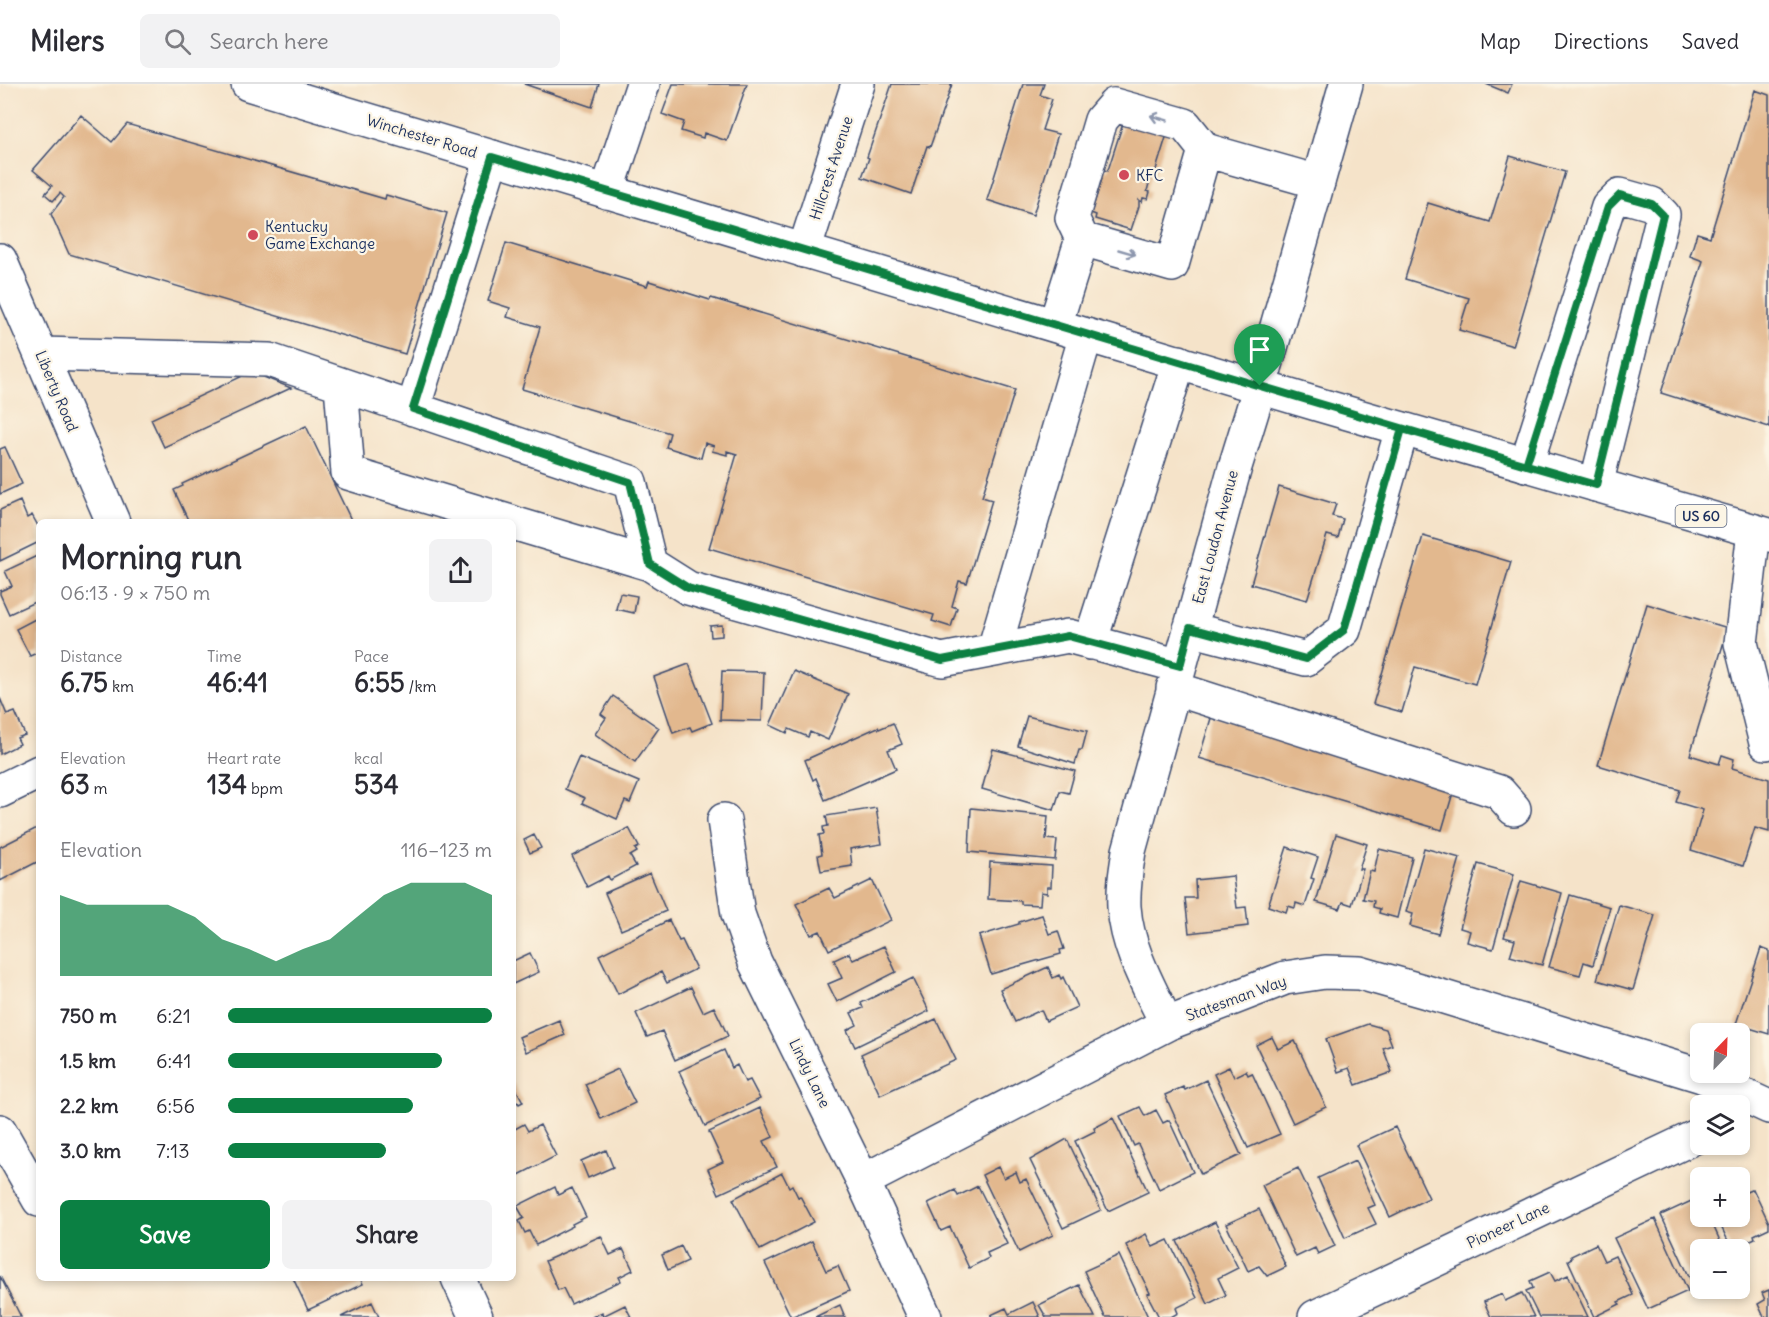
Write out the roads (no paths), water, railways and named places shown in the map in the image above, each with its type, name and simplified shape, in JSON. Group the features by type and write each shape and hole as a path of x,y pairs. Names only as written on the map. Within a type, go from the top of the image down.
{"street":[{"name":"Winchester Road","path":"248,84 1179,363 1762,533"},
{"path":"607,192 643,84"},
{"name":"Hillcrest Avenue","path":"804,251 858,84"},
{"name":"East Loudon Avenue","path":"1167,1024 1144,978 1129,938 1124,907 1129,851 1234,467 1260,386 1346,84"},
{"path":"1055,325 1082,239 1072,218 1101,120 1114,105 1185,125 1205,150 1318,182"},
{"path":"1082,239 1172,265 1205,150"},
{"path":"413,409 492,157"},
{"path":"1526,465 1608,207 1620,195 1652,204 1663,215 1596,485"},
{"name":"Liberty Road","path":"0,260 112,519"},
{"path":"994,650 1086,335"},
{"path":"40,354 269,360 630,482 650,564"},
{"path":"1090,643 1179,363"},
{"path":"341,385 348,473 502,519"},
{"path":"1190,628 1306,659 1344,630 1402,429"},
{"path":"516,523 650,564 688,588 942,660 1068,636 1499,792 1514,809"},
{"path":"1762,533 1741,643 1766,743"},
{"path":"0,790 36,772"},
{"name":"Lindy Lane","path":"724,820 738,914 755,962 863,1181 926,1317"},
{"name":"Statesman Way","path":"863,1181 1167,1024 1285,978 1325,972 1360,973 1702,1076 1758,1108"},
{"path":"0,1131 36,1195"},
{"name":"Pioneer Lane","path":"1315,1317 1690,1139"},
{"path":"459,1281 476,1317"}],"place":[{"name":"KFC","path":"1124,175"},
{"name":"Kentucky Game Exchange","path":"253,235"}]}
